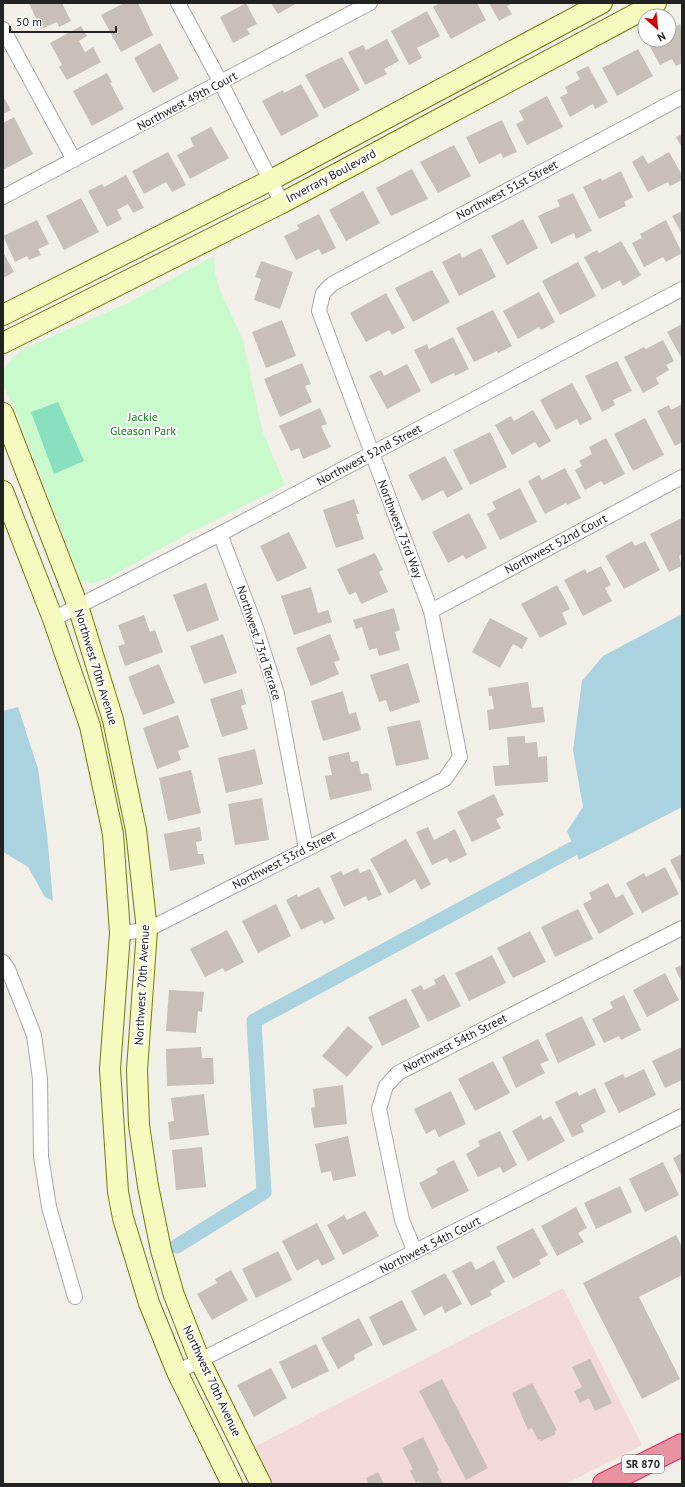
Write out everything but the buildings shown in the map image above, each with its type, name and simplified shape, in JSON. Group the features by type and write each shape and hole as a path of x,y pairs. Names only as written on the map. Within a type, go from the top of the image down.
{"highway":[{"name":"SR 870","path":"604,1484 682,1445"}],"street":[{"path":"178,3 221,83 282,203"},
{"name":"Northwest 49th Court","path":"3,197 370,3"},
{"name":"Inverrary Boulevard","path":"3,315 270,180 602,3"},
{"name":"Inverrary Boulevard","path":"3,343 282,203 656,3"},
{"path":"3,29 74,160"},
{"name":"Northwest 51st Street","path":"332,284 682,97"},
{"name":"Northwest 73rd Way","path":"332,284 323,293 319,311 431,610 460,757 445,779"},
{"name":"Northwest 52nd Street","path":"53,619 220,534 682,289"},
{"name":"Northwest 70th Avenue","path":"3,414 78,606 113,720 136,830 147,930 137,1070 139,1115 148,1186 161,1250 174,1295 200,1361 261,1484"},
{"name":"Northwest 52nd Court","path":"431,610 682,477"},
{"name":"Northwest 70th Avenue","path":"3,491 53,619 90,726 113,834 120,933 110,1069 118,1192 123,1218 150,1303 177,1372 232,1484"},
{"name":"Northwest 73rd Terrace","path":"220,534 255,625 277,694 306,848"},
{"name":"Northwest 53rd Street","path":"120,933 147,930 306,848 445,779"},
{"name":"Northwest 54th Street","path":"414,1252 402,1220 379,1109 386,1086 398,1073 682,928"},
{"path":"3,962 8,969 34,1035 40,1079 41,1156 49,1207 75,1297"},
{"path":"113,1118 139,1115"},
{"name":"Northwest 54th Court","path":"177,1372 682,1116"}],"shaded area":[{"path":"563,1288 642,1445 566,1484 268,1484 252,1448"}],"green space":[{"name":"Jackie Gleason Park","path":"214,256 215,273 219,288 243,340 262,430 285,485 189,533 110,577 93,583 81,581 16,412 4,388 3,370 23,349 128,303"},
{"path":"58,402 84,461 54,474 31,412"}],"water":[{"path":"682,614 682,807 579,860 567,831 583,807 573,750 582,681 603,656"},
{"path":"18,707 38,769 47,834 53,901 45,897 28,867 3,852 3,711"}],"waterway":[{"path":"177,1246 264,1192 254,1021 591,839"}]}
